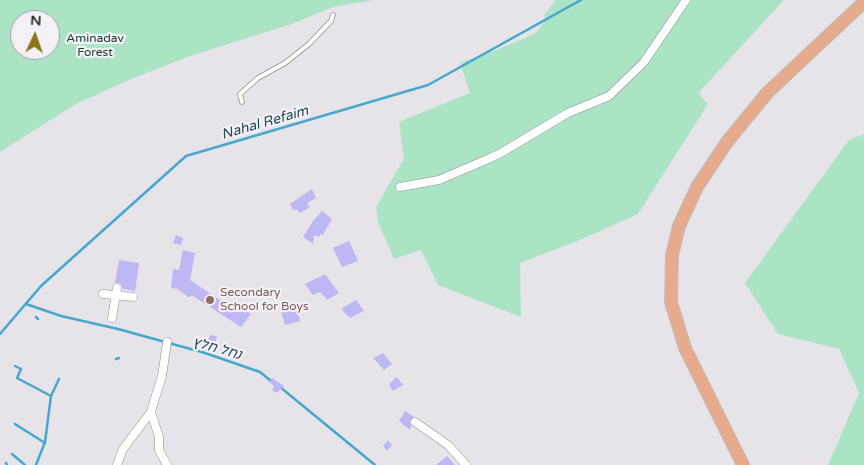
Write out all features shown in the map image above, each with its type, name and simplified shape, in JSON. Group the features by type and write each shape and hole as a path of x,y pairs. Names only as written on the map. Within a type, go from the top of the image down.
{"main road":[{"path":"743,465 685,348 671,302 672,256 679,226 697,187 727,142 761,100 815,46 864,2"}],"street":[{"path":"400,187 439,180 481,162 507,150 568,113 609,96 644,62 686,0"},
{"path":"112,318 116,292"},
{"path":"103,294 116,292 132,297"},
{"path":"152,408 162,376 167,342"},
{"path":"116,465 123,449 151,412 159,437 159,450 167,465"},
{"path":"415,422 448,445 466,465"}],"lane":[{"path":"242,102 240,94 258,78 284,63 310,44 331,21 333,15"}],"green space":[{"name":"Aminadav Forest","path":"0,0 374,0 333,7 292,24 190,56 131,79 74,105 0,152"},
{"path":"556,0 784,0 701,90 699,94 708,104 638,214 580,240 520,263 521,317 438,285 421,250 394,259 378,222 376,207 404,159 399,122 470,93 460,63 536,33 545,20 544,15"},
{"path":"864,134 864,465 828,465 859,393 839,349 778,334 745,283 849,140"}],"building":[{"path":"312,189 316,198 307,203 310,207 300,213 296,209 294,211 290,204"},
{"path":"322,211 332,219 323,235 321,234 319,237 314,235 313,244 303,237"},
{"path":"176,235 183,238 181,245 173,243"},
{"path":"349,241 358,261 342,267 333,248"},
{"name":"Secondary School for Boys","path":"183,250 195,253 190,280 232,308 235,303 251,314 241,327 193,296 188,297 178,289 171,288 173,269 179,270"},
{"path":"119,260 139,263 135,291 123,289 120,283 115,283"},
{"path":"325,274 339,293 327,300 320,292 313,295 305,284"},
{"path":"356,300 364,311 350,318 341,309"},
{"path":"293,305 294,308 296,307 300,321 285,325 280,308"},
{"path":"210,335 217,336 214,349 206,347"},
{"path":"383,353 392,364 384,370 373,358"},
{"path":"397,377 403,385 393,391 389,384"},
{"path":"272,378 284,386 277,393 272,390 274,386 269,382"},
{"path":"405,411 414,417 410,421 410,430 399,421"},
{"path":"388,440 392,445 387,451 383,446"},
{"path":"447,456 455,465 436,465"}],"waterway":[{"name":"Nahal Refaim","path":"0,334 41,286 186,156 428,85 581,0"},
{"name":"נחל חלץ","path":"26,304 61,316 118,329 205,353 260,372 271,381"},
{"path":"15,366 21,369 17,378 51,396"},
{"path":"36,465 45,442 51,396 59,379"},
{"name":"נחל חלץ","path":"280,387 375,465"},
{"path":"15,424 45,443"},
{"path":"12,454 25,465"}],"place":[{"name":"Secondary School for Boys","path":"210,300"}]}
